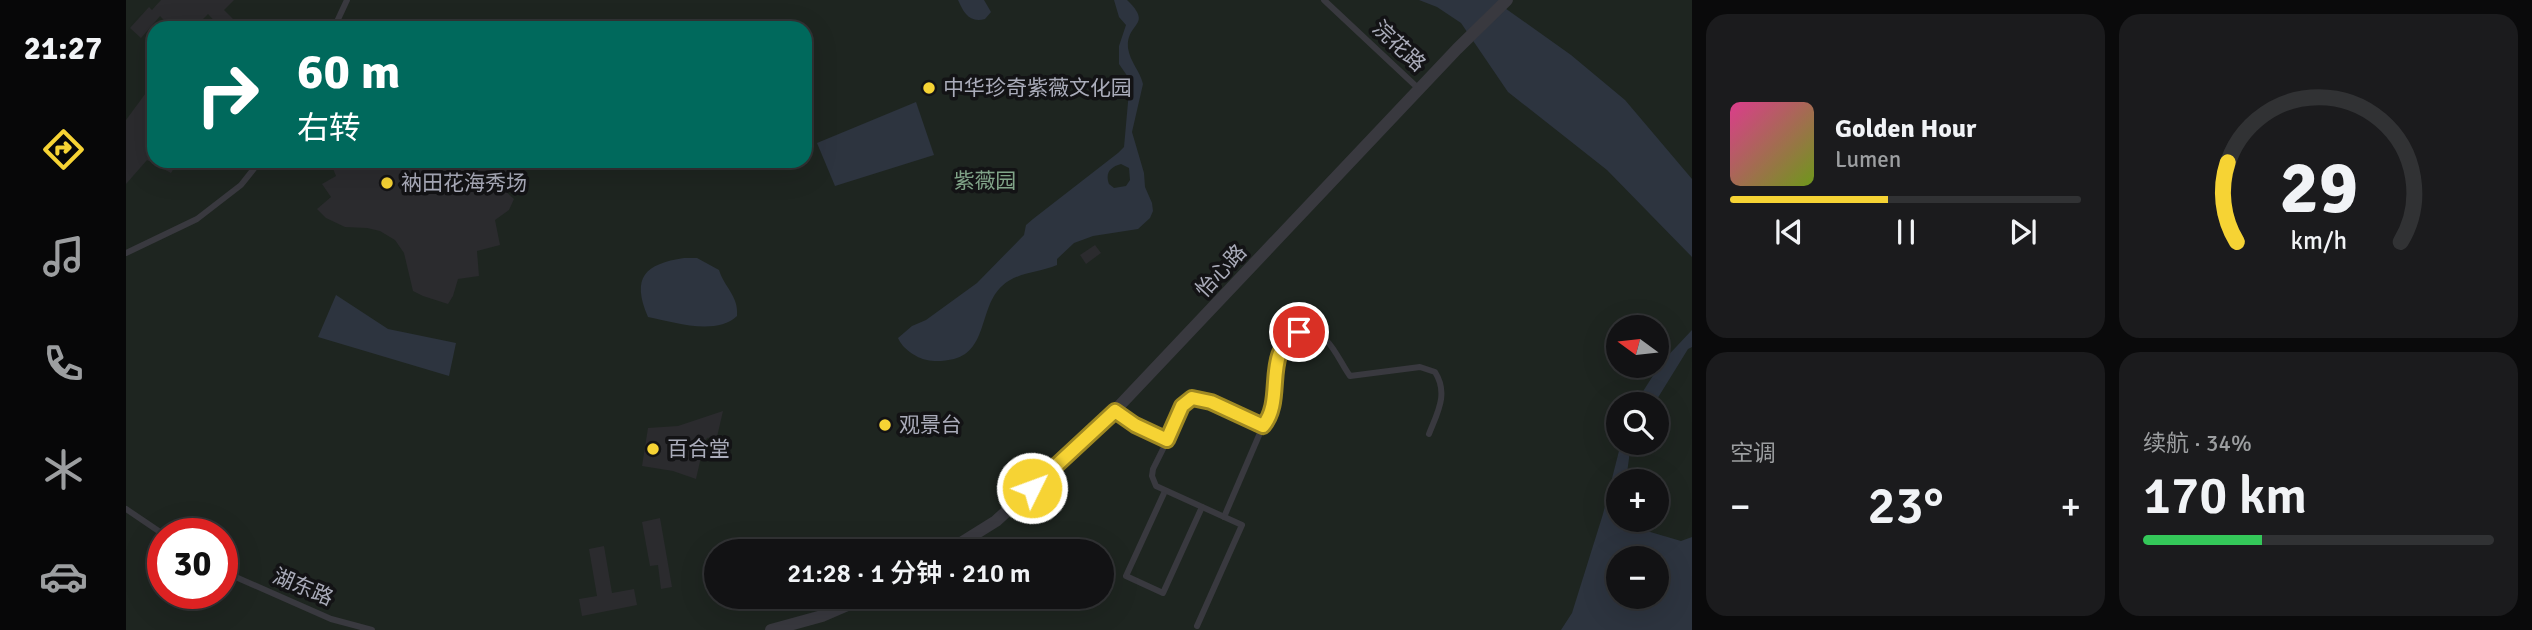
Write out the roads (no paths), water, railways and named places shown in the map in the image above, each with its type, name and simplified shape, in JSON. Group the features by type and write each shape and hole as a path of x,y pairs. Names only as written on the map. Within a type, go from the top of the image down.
{"street":[{"name":"怡心路","path":"967,539 996,521 1115,411 1457,49 1507,0"},
{"path":"771,630 838,609"}],"lane":[{"path":"337,21 346,0"},
{"name":"浣花路","path":"1324,0 1419,89"},
{"path":"126,253 197,219 241,184 254,168"},
{"path":"1224,517 1269,415 1279,354 1284,343 1293,335 1306,330 1313,331 1327,341 1350,376 1419,367 1432,370 1440,379 1442,394 1429,435"},
{"path":"1197,626 1242,525 1165,491 1156,486 1152,476 1182,406 1192,398 1211,402 1263,426"},
{"path":"1115,411 1135,425 1167,440"},
{"path":"1165,491 1126,576 1163,593 1202,507"},
{"path":"126,509 147,523"},
{"name":"湖东路","path":"238,578 331,619 372,630"}],"place":[{"name":"中华珍奇紫薇文化园","path":"929,88"},
{"name":"衲田花海秀场","path":"387,183"},
{"name":"观景台","path":"885,425"},
{"name":"百合堂","path":"653,449"}],"park label":[{"name":"紫薇园","path":"985,181"}]}
